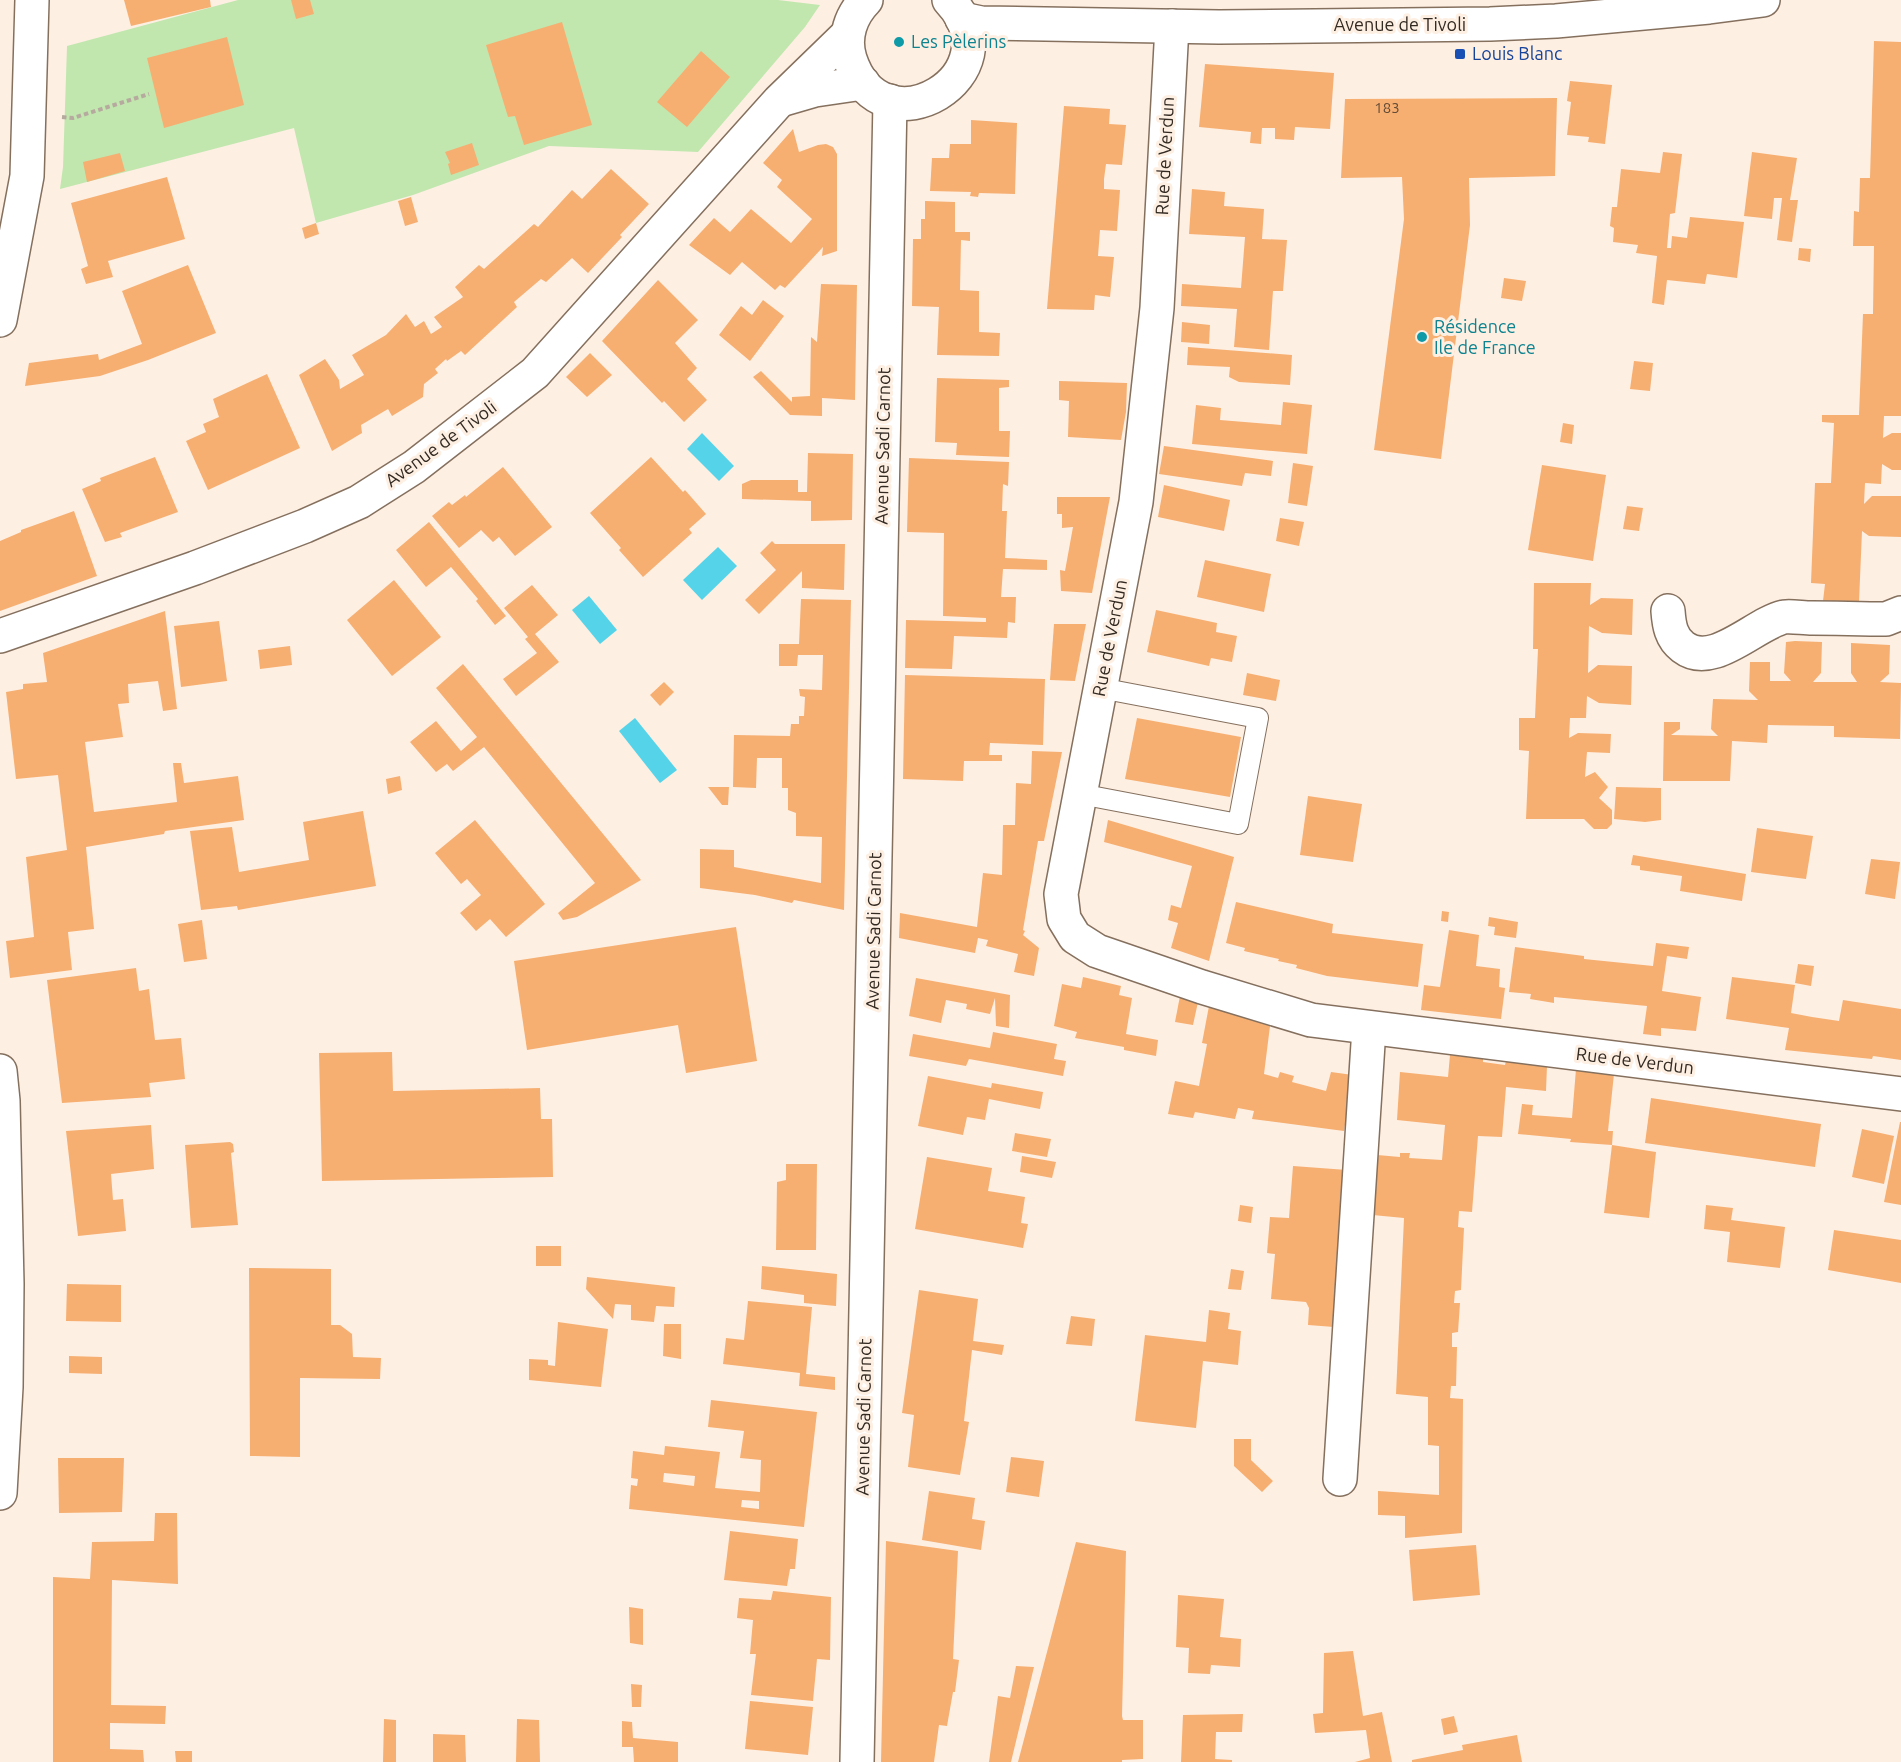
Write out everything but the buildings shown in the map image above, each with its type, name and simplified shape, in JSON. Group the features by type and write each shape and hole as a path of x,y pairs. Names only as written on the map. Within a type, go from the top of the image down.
{"street":[{"path":"0,320 27,176 32,0"},
{"path":"866,0 860,6 847,36 848,55 862,83 875,94 890,101 908,104 926,101 942,93 955,80 964,64 960,22"},
{"name":"Avenue de Tivoli","path":"960,22 988,36 1035,24 1220,27 1501,24 1709,7 1763,0"},
{"name":"Rue de Verdun","path":"1172,26 1157,308 1136,501 1060,894 1064,918 1076,937 1097,951 1202,987 1311,1020 1901,1094"},
{"name":"Avenue de Tivoli","path":"0,636 195,568 305,526 359,502 414,467 535,373 779,101 847,36"},
{"path":"779,101 815,90 862,83"},
{"name":"Avenue Sadi Carnot","path":"857,1762 890,101"},
{"path":"1668,611 1668,624 1675,642 1687,650 1701,654 1715,652 1785,617 1886,619 1901,613"},
{"path":"1340,1479 1369,1028"},
{"path":"0,1071 3,1101 6,1284 6,1388 0,1493"}],"lane":[{"path":"1080,794 1238,824 1258,717 1100,688"}],"path":[{"path":"29,119 73,118 149,94"}],"green space":[{"path":"238,0 778,0 820,5 805,27 698,152 549,146 413,195 316,223 294,128 60,189 63,167 67,46"}],"water":[{"path":"702,433 734,466 719,481 687,449"},
{"path":"718,547 737,566 702,600 683,580"},
{"path":"589,596 617,630 600,644 572,610"},
{"path":"635,718 677,770 660,783 619,731"}],"place":[{"name":"Les Pèlerins","path":"899,42"},
{"name":"Louis Blanc","path":"1460,54"},
{"name":"Résidence Ile de France","path":"1422,337"}]}
